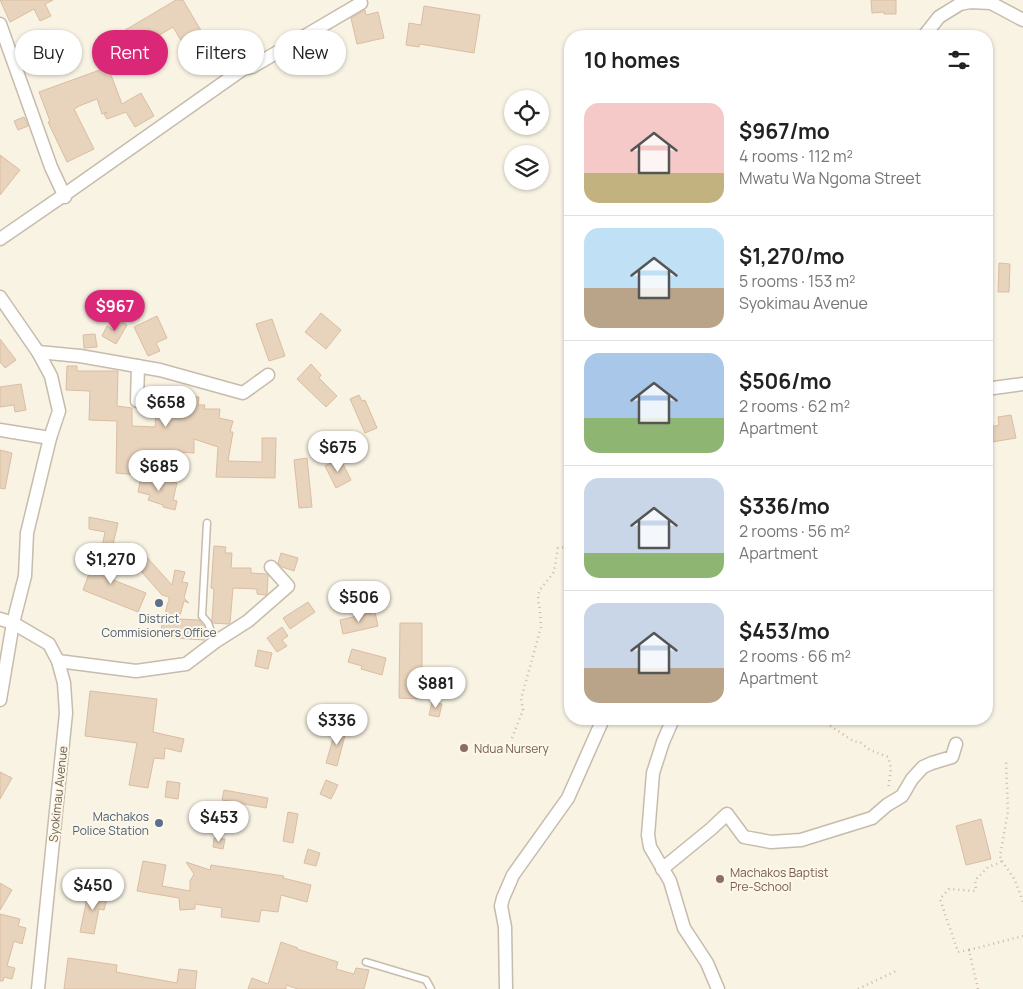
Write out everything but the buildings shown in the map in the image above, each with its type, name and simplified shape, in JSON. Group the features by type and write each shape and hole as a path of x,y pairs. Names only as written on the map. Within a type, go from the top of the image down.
{"street":[{"path":"929,30 939,17 960,4 991,1 1023,20"},
{"path":"0,239 65,196 243,68 252,67 361,3"},
{"path":"0,24 51,167 65,196"},
{"path":"0,297 38,352 51,376 59,411 50,438 27,533 25,576 13,623 0,700"},
{"path":"38,352 80,356 160,370 243,393 268,375"},
{"path":"137,401 138,366"},
{"path":"993,388 1023,384"},
{"path":"0,430 50,438"},
{"path":"58,661 136,671 186,664 215,642 248,621 288,586 271,567"},
{"name":"Syokimau Avenue","path":"0,619 13,623 49,644 58,661 64,683 66,713 38,989"},
{"path":"506,989 505,927 501,906 503,898 513,875 568,798 600,725"},
{"path":"670,725 652,773 648,835 650,846 670,881 684,928 707,964 718,989"},
{"path":"662,868 727,814 744,837 772,842 812,838 855,822 872,818 887,805 902,796 912,779 923,767 952,757 956,744"}],"lane":[{"path":"207,523 202,616 208,623 215,642"},
{"path":"366,962 426,980 431,989"}],"path":[{"path":"512,738 523,710 521,699 541,627 539,591 554,572 558,548 564,546"},
{"path":"829,725 853,741 861,743 870,750 888,758 891,765 890,779 885,794"},
{"path":"1006,760 1008,812 1000,856 1015,880 1023,902"},
{"path":"1002,861 1000,864 989,866 975,880 975,891 948,889 940,899 958,952 1023,936"},
{"path":"969,950 978,989"},
{"path":"858,989 896,971"}],"place":[{"name":"District Commisioners Office","path":"159,603"},
{"name":"Ndua Nursery","path":"464,748"},
{"name":"Machakos Police Station","path":"159,823"},
{"name":"Machakos Baptist Pre-School","path":"720,879"}]}
